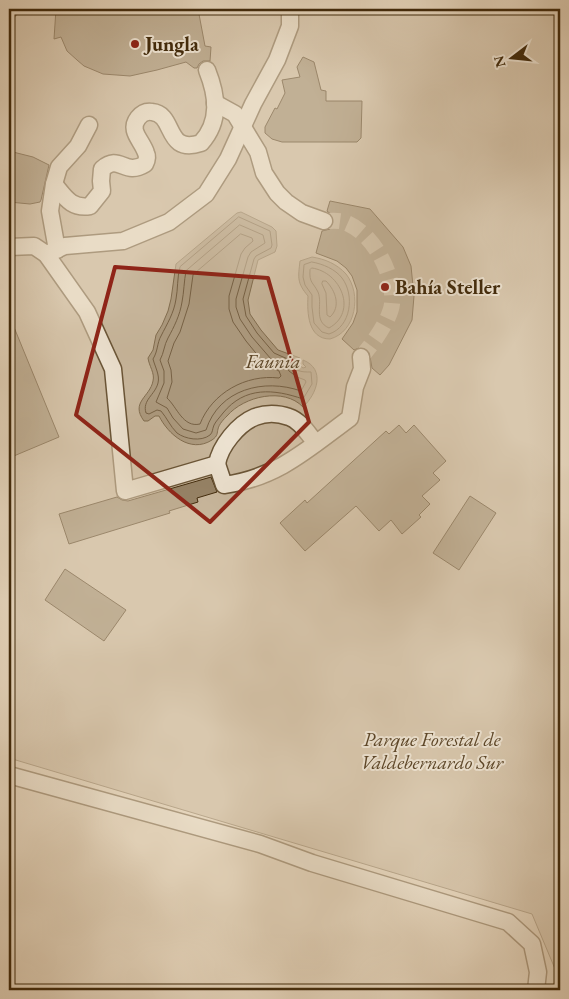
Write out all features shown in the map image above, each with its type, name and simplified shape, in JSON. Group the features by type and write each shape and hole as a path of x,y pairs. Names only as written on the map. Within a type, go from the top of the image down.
{"street":[{"path":"9,247 34,246 51,252 66,246 123,241 169,222 206,194 228,159 253,104 277,60 290,26 290,9"},
{"path":"54,184 68,202 81,208 90,206 102,191 102,168 106,165 115,162 132,169 138,169 145,164 148,158 146,151 135,133 134,126 140,114 145,112 157,112 163,117 175,139 181,144 192,146 201,143 211,130 215,116 214,88 207,70"},
{"path":"216,102 235,114 258,152 264,173 277,193 302,213 324,222"},
{"path":"89,125 78,146 59,167 50,211 51,252 87,312 113,369 125,491 217,464"},
{"path":"316,443 300,424 290,417 266,414 255,417 245,423 233,435 219,456 217,464 224,485 245,482 274,471 297,458 350,418 355,387 362,369 361,357"},
{"path":"9,775 260,844 312,863 508,922 532,944 538,972 536,990"}],"highlighted area":[{"path":"115,267 268,278 309,422 210,522 76,415"}],"green space":[{"name":"Faunia","path":"9,9 560,9 560,990 555,990 558,976 532,914 9,758"}],"water":[{"path":"241,212 272,227 276,231 277,246 275,252 258,260 248,300 250,314 278,350 300,358 296,362 303,368 306,367 303,364 303,360 315,369 317,382 312,395 303,407 286,397 275,396 254,399 234,409 220,423 216,436 212,440 196,445 181,440 174,435 159,416 144,421 140,414 140,404 153,381 148,358 153,350 156,335 168,311 176,264 237,213"},
{"path":"312,257 331,262 339,267 351,282 354,292 355,302 351,321 339,335 330,339 317,335 313,330 310,324 308,296 299,280 300,261"}],"building":[{"name":"Jungla","path":"56,9 198,9 205,46 211,47 210,61 203,61 197,68 186,62 130,76 103,74 84,66 77,60 67,51 61,37 54,39"},
{"path":"303,57 314,62 321,90 326,91 326,101 362,101 361,138 357,142 282,142 272,139 265,133 265,127 285,93 282,80 300,77 297,67"},
{"path":"9,151 33,157 49,165 40,202 30,204 9,202"},
{"name":"Bahía Steller","path":"330,201 370,209 403,247 411,266 414,296 412,320 389,365 380,375 372,368 369,351 361,347 354,350 342,339 353,323 357,312 357,290 352,276 337,261 316,253 322,231 330,229 334,224 332,215 327,211"},
{"path":"9,315 59,437 9,458"},
{"path":"399,425 406,433 414,425 446,461 433,473 440,480 422,496 430,504 419,515 421,517 402,534 391,520 379,531 356,506 305,551 280,523 305,500 307,503 386,431 389,434"},
{"path":"211,477 217,492 197,498 198,502 169,511 170,513 69,544 59,514 117,497 128,501"},
{"path":"470,496 496,513 459,570 433,553"},
{"path":"65,569 126,610 104,641 45,600"}],"tunnel":[{"path":"324,221 344,222 355,227 364,235 373,244 380,256 390,280 392,292 391,310 380,332 361,357"}],"place":[{"name":"Jungla","path":"135,44"},
{"name":"Bahía Steller","path":"385,287"}],"park label":[{"name":"Parque Forestal de Valdebernardo Sur","path":"432,750"}]}
